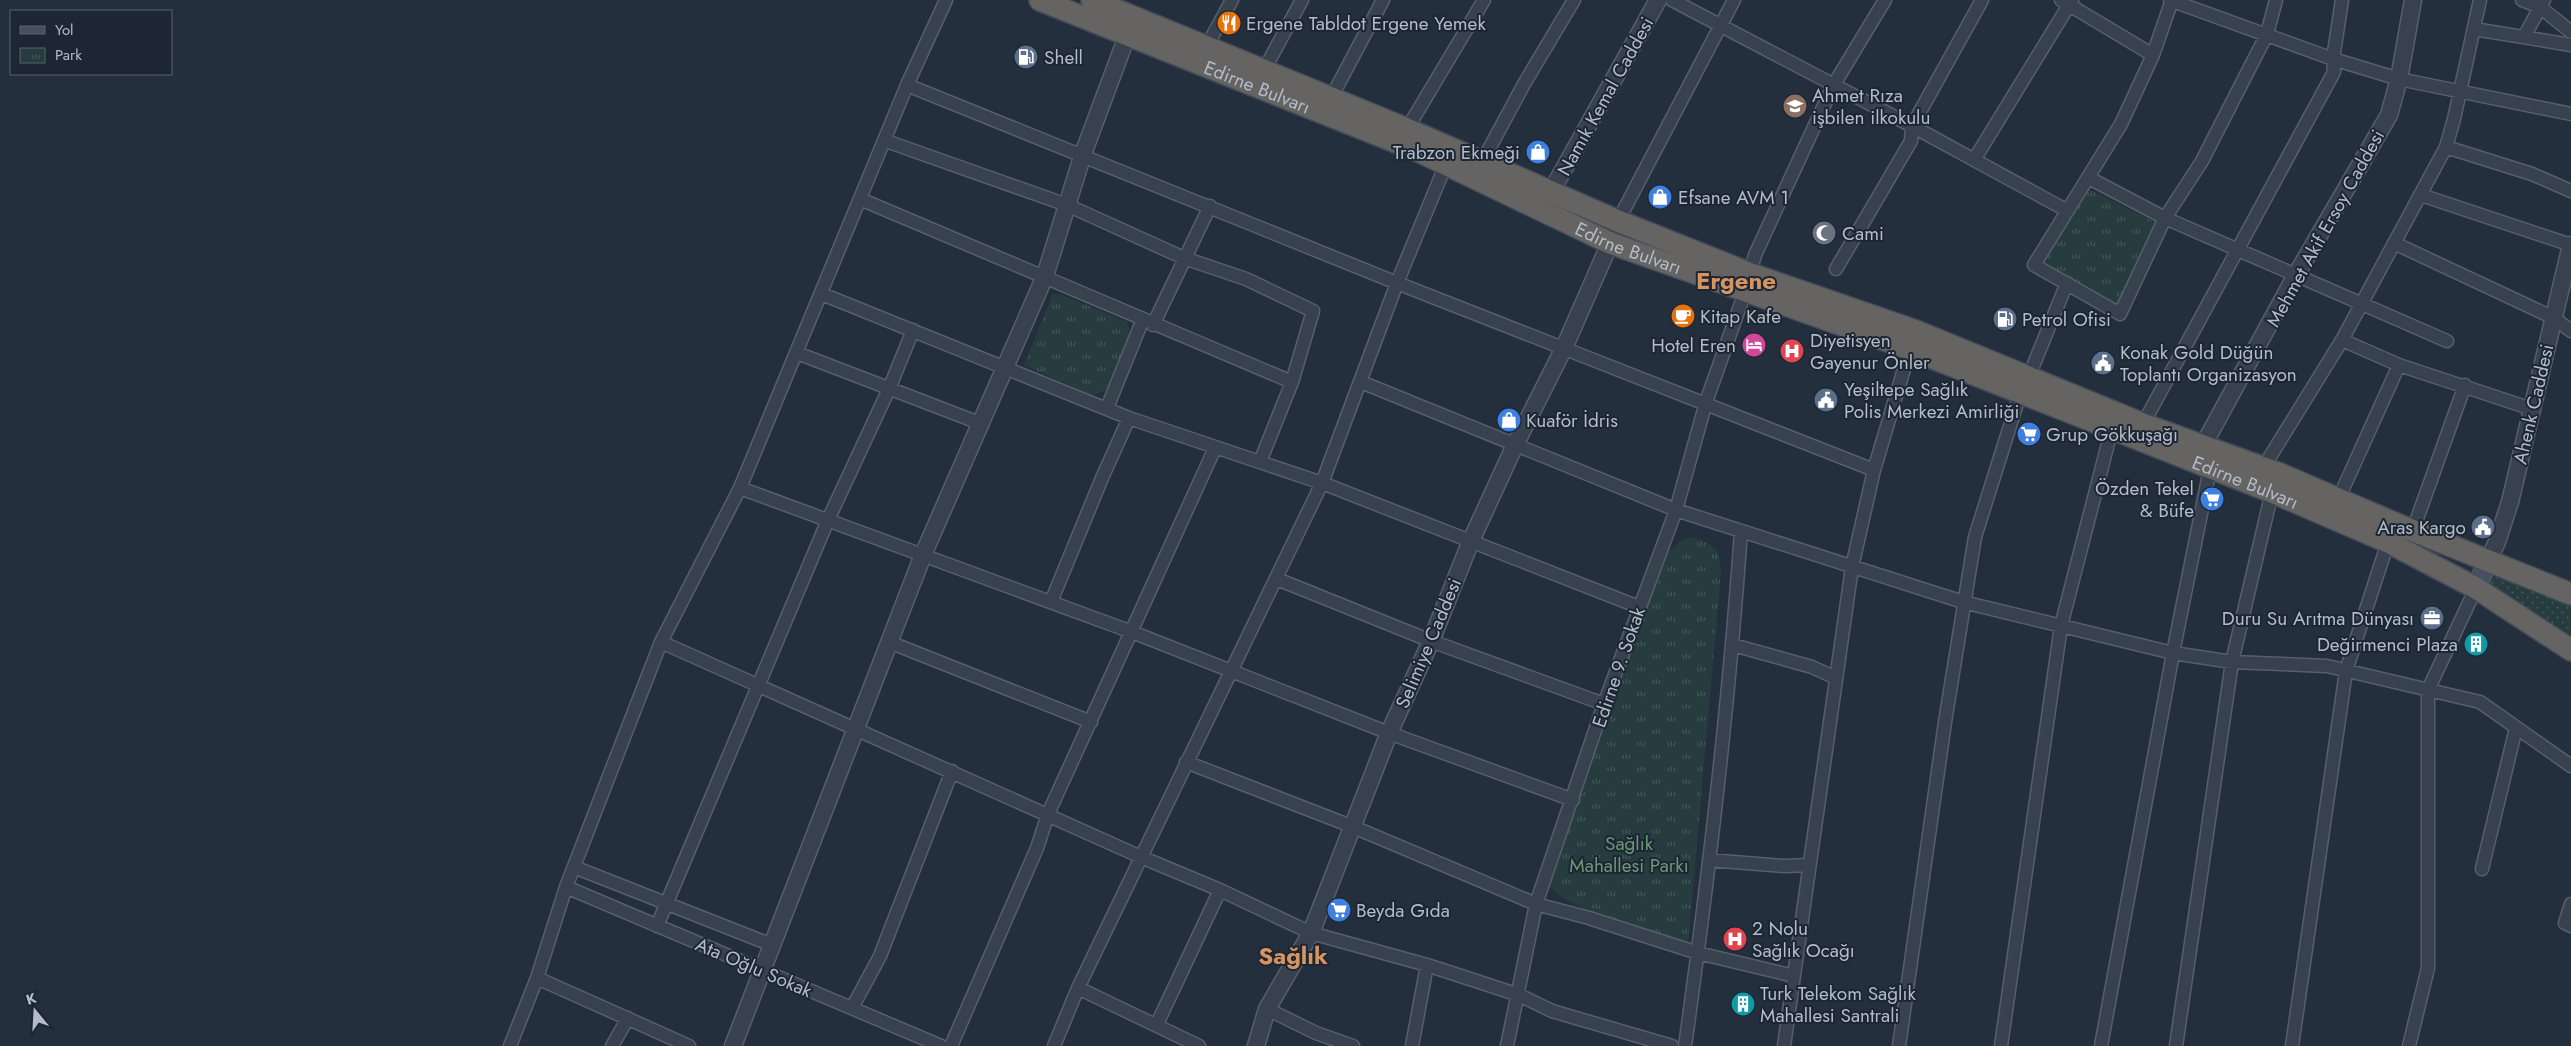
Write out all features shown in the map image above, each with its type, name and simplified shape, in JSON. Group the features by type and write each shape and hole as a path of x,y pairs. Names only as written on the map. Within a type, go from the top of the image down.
{"highway":[{"name":"Edirne Bulvarı","path":"1040,0 1127,36 1281,95 1446,164 1610,243 1916,331 2112,428 2210,469 2272,492 2388,542 2476,588 2571,650"},
{"name":"Edirne Bulvarı","path":"1104,2 1407,129 1618,222 1748,283 1910,349 2204,444 2571,594"}],"main road":[{"path":"2476,588 2488,561"}],"street":[{"path":"510,1046 537,978 566,887 662,642 740,488 886,141 907,85 946,0"},
{"path":"1207,46 1232,0"},
{"path":"1264,70 1302,0"},
{"path":"1331,98 1383,0"},
{"path":"1407,129 1484,0"},
{"path":"1482,162 1524,84 1574,0"},
{"name":"Namık Kemal Caddesi","path":"1551,192 1658,0"},
{"path":"1672,0 1912,126 2066,210"},
{"path":"1618,222 1734,0"},
{"name":"Edirne 9. Sokak","path":"1507,1046 1519,996 1522,966 1536,904 1573,800 1604,704 1676,510 1706,402 1748,283 1755,255 1833,86 1885,0"},
{"path":"1836,269 1911,141 1912,126 1982,0"},
{"path":"2276,0 2267,34 2202,161 2165,218 2120,314 2034,265 2066,210 2089,178 2121,124 2153,55 2171,0 2267,34 2333,59 2399,79 2571,114"},
{"path":"2143,424 2334,72 2333,59 2342,0"},
{"name":"Mehmet Akif Ersoy Caddesi","path":"2204,444 2296,275 2389,115 2399,79 2413,0"},
{"path":"2263,468 2342,340 2446,147 2480,0"},
{"path":"2522,0 2542,4 2571,32"},
{"path":"1974,160 2067,1 2153,55"},
{"path":"2524,37 2542,4"},
{"path":"2474,29 2571,45"},
{"path":"733,1046 923,555 1046,276 1083,154 1127,36"},
{"path":"907,85 1083,154 1397,283 1706,402 1874,470"},
{"path":"886,141 1067,205 1184,258 1246,279 1313,311 1292,382 1260,462"},
{"path":"2446,147 2532,174 2571,191"},
{"path":"1054,1046 1078,988 1186,762 1277,579 1322,482 1397,283 1446,164"},
{"path":"2089,178 2165,218 2447,342"},
{"path":"2421,195 2571,245"},
{"path":"860,199 1046,276 1148,322 1292,382"},
{"path":"1107,408 1148,322 1184,258 1210,206"},
{"name":"Selimiye Caddesi","path":"1256,1046 1267,1008 1311,933 1351,826 1470,543 1515,446 1564,348 1610,243"},
{"path":"2394,243 2554,318 2571,331"},
{"name":"Ahenk Caddesi","path":"2488,561 2498,542 2510,502 2571,245"},
{"path":"1898,1046 1963,602 1975,537 2024,385 2067,283"},
{"path":"822,294 1129,418 1322,482 1470,543 1639,607"},
{"path":"657,926 828,520 889,388 913,330"},
{"path":"2342,340 2399,364 2532,409"},
{"path":"1784,1046 1852,567 1874,470 1910,349"},
{"path":"797,353 982,424"},
{"path":"2338,500 2399,364"},
{"path":"1361,382 1676,510 1963,602 2172,653 2232,662 2327,666 2480,702 2571,766"},
{"path":"2413,530 2465,386"},
{"path":"1051,602 1129,418"},
{"path":"2001,1046 2061,626 2112,428"},
{"path":"951,1046 1037,848 1048,814 1216,448"},
{"path":"2101,1046 2172,653 2210,469"},
{"path":"740,488 1132,632 1389,733 1573,800"},
{"path":"2176,1046 2232,662 2272,492"},
{"path":"1685,1046 1710,860 1733,645 1741,532"},
{"path":"2292,1046 2346,671 2388,542"},
{"path":"1277,579 1430,640 1604,704"},
{"path":"2408,1046 2428,968 2428,690 2476,588"},
{"path":"662,642 1141,857 1220,890 1311,933 1427,965 1519,996 1552,1011 1672,1046"},
{"path":"889,642 1091,722"},
{"path":"1733,645 1812,667 1836,678"},
{"path":"2482,869 2516,728"},
{"path":"1186,762 1351,826 1536,904 1589,918 1698,953 1794,976"},
{"path":"852,1008 880,956 952,771"},
{"path":"1710,860 1784,866 1809,865"},
{"path":"574,867 666,905 772,945"},
{"name":"Ata Oğlu Sokak","path":"566,887 941,1046"},
{"path":"1157,1024 1220,890"},
{"path":"2571,904 2565,923 2571,926"},
{"path":"1412,1046 1427,965"},
{"path":"537,978 689,1046"},
{"path":"1078,988 1157,1024 1199,1046"},
{"path":"1267,1008 1316,1033 1354,1046"},
{"path":"612,1046 628,1018"}],"green space":[{"path":"2084,187 2155,222 2117,305 2037,267"},
{"path":"1053,294 1062,295 1127,322 1131,335 1107,390 1092,395 1024,365"},
{"name":"Sağlık Mahallesi Parkı","path":"1691,537 1705,542 1714,548 1719,557 1721,572 1688,944 1584,909 1559,896 1547,883 1665,556 1680,541"},
{"path":"2498,574 2571,603 2571,643 2488,587 2490,579"}],"place":[{"name":"Ergene Tabldot Ergene Yemek","path":"1229,23"},
{"name":"Shell","path":"1026,57"},
{"name":"Ahmet Rıza işbilen ilkokulu","path":"1795,106"},
{"name":"Trabzon Ekmeği","path":"1538,152"},
{"name":"Efsane AVM 1","path":"1660,197"},
{"name":"Cami","path":"1824,233"},
{"name":"Kitap Kafe","path":"1683,316"},
{"name":"Petrol Ofisi","path":"2005,319"},
{"name":"Hotel Eren","path":"1754,345"},
{"name":"Diyetisyen Gayenur Önler","path":"1792,351"},
{"name":"Konak Gold Düğün Toplantı Organizasyon","path":"2103,363"},
{"name":"Yeşiltepe Sağlık Polis Merkezi Amirliği","path":"1826,400"},
{"name":"Kuaför İdris","path":"1509,420"},
{"name":"Grup Gökkuşağı","path":"2029,434"},
{"name":"Özden Tekel & Büfe","path":"2212,499"},
{"name":"Aras Kargo","path":"2483,527"},
{"name":"Duru Su Arıtma Dünyası","path":"2432,618"},
{"name":"Değirmenci Plaza","path":"2476,644"},
{"name":"Beyda Gıda","path":"1339,910"},
{"name":"2 Nolu Sağlık Ocağı","path":"1735,939"},
{"name":"Turk Telekom Sağlık Mahallesi Santrali","path":"1743,1004"}],"district":[{"name":"Ergene","path":"1736,281"},
{"name":"Sağlık","path":"1293,956"}]}
